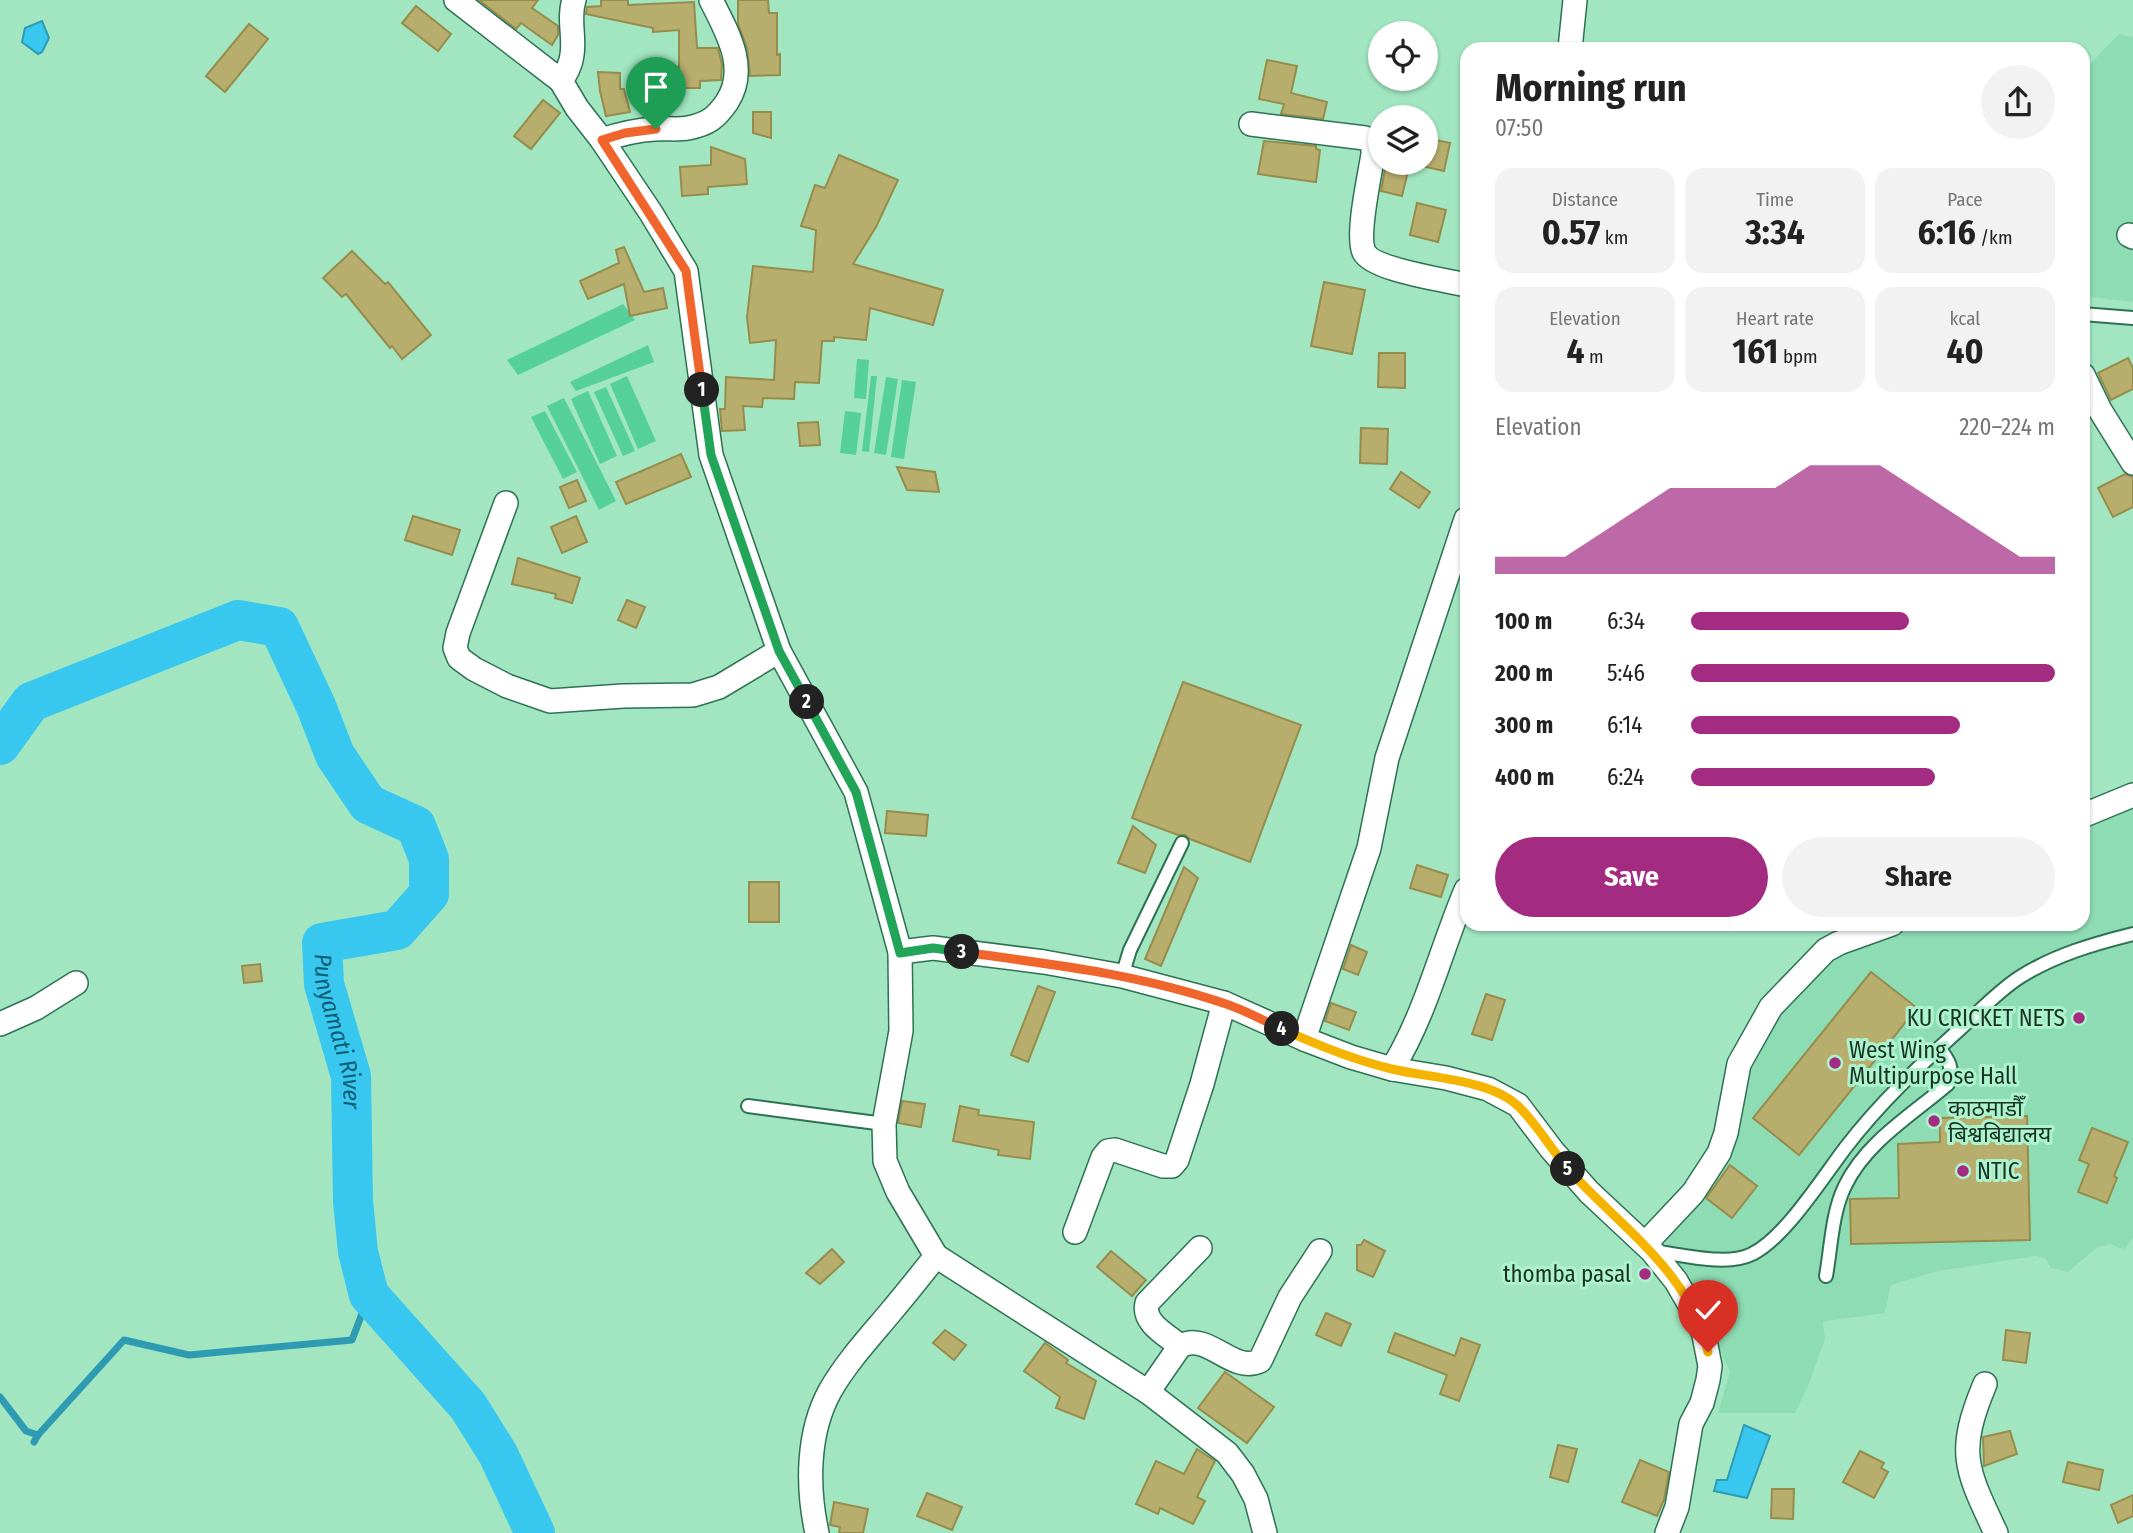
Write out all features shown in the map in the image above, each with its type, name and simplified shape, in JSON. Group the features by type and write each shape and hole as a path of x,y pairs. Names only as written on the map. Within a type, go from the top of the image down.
{"street":[{"path":"456,0 561,81 686,271 711,455 779,651 856,792 900,953 901,1031 884,1124 885,1161 898,1192 936,1256 1149,1392 1227,1453 1243,1474 1256,1499 1265,1533"},
{"path":"561,81 571,64 573,52 570,32 574,0"},
{"path":"602,140 625,133 685,129 709,122 723,108 734,91 738,67 728,34 711,0"},
{"path":"1571,42 1575,0"},
{"path":"1251,124 1365,138 1373,142 1361,238 1365,254 1379,264 1460,284"},
{"path":"2090,389 2133,463"},
{"path":"506,503 455,648 459,658 474,669 550,701 693,695 719,687 779,651"},
{"path":"1304,1039 1369,848 1387,758 1460,537"},
{"path":"2090,813 2133,795"},
{"path":"1392,1069 1405,1048 1460,906"},
{"path":"1649,1247 1693,1193 1719,1153 1739,1064 1771,1007 1826,950 1872,931"},
{"path":"900,953 933,948 1044,962 1122,976 1224,1003 1304,1039 1392,1069 1446,1078 1488,1089 1518,1105 1552,1150 1589,1192 1649,1247 1676,1281 1699,1319 1710,1366 1702,1403 1691,1424 1677,1507 1667,1533"},
{"path":"0,1024 36,1008 76,983"},
{"path":"1075,1231 1103,1157 1108,1151 1115,1150 1163,1166 1172,1166 1177,1160 1202,1084 1224,1003"},
{"path":"1181,1346 1148,1320 1145,1311 1147,1303 1200,1248"},
{"path":"1149,1392 1181,1346 1188,1342 1199,1342 1243,1365 1261,1361 1290,1297 1320,1251"},
{"path":"817,1533 810,1464 816,1425 829,1392 855,1354 936,1256"},
{"path":"1985,1384 1970,1424 1967,1462 1972,1482 1996,1533"}],"lane":[{"path":"2090,315 2133,318"},
{"path":"1122,976 1129,950 1182,843"},
{"path":"1649,1247 1718,1259 1734,1259 1754,1254 1792,1218 1858,1132 1893,1093 1939,1048 2019,978 2091,944 2133,934"},
{"path":"1826,1276 1844,1187 1891,1129 1948,1084 1952,1074 1950,1061 1939,1048"},
{"path":"748,1106 884,1124"}],"shaded area":[{"path":"2119,34 2133,37 2133,302 2090,297 2090,64"},
{"path":"623,304 635,320 518,375 507,360"},
{"path":"648,345 654,362 576,391 570,382"},
{"path":"857,359 869,360 866,399 854,398"},
{"path":"627,376 656,441 638,449 610,384"},
{"path":"871,376 877,376 869,452 862,451"},
{"path":"886,377 898,379 886,455 874,453"},
{"path":"902,380 916,382 904,459 891,457"},
{"path":"606,387 635,451 623,456 594,392"},
{"path":"588,391 617,456 600,464 571,399"},
{"path":"564,398 616,501 599,510 547,406"},
{"path":"545,411 577,472 563,479 531,417"},
{"path":"845,411 861,413 856,455 840,453"},
{"name":"काठमाडौँ बिश्वबिद्यालय","path":"2133,806 2133,1237 2125,1250 2110,1244 2096,1248 2068,1272 2051,1268 2046,1259 2036,1256 1938,1271 1891,1285 1885,1313 1823,1323 1825,1339 1795,1413 1718,1413 1730,1372 1693,1289 1663,1238 1726,1163 1753,1047 1830,959 1906,931 2090,931 2090,822"}],"water":[{"path":"42,21 49,38 42,52 38,54 22,42 25,28"},
{"path":"1744,1425 1770,1436 1747,1498 1714,1491 1717,1480 1727,1480"}],"building":[{"path":"479,0 538,0 532,8 558,26 558,35 552,45 521,23 516,29"},
{"path":"601,0 628,0 628,5 694,2 697,48 718,48 722,65 721,80 700,81 700,88 679,88 679,30 653,32 653,28 586,14 587,7 601,6"},
{"path":"738,0 768,0 769,13 777,13 780,75 750,76 747,48 738,24"},
{"path":"416,6 451,34 438,51 402,23"},
{"path":"249,24 268,39 225,92 206,76"},
{"path":"1267,60 1297,66 1291,93 1327,102 1323,119 1281,114 1284,104 1259,99"},
{"path":"598,72 620,73 620,89 624,89 630,112 606,116"},
{"path":"543,100 560,113 531,149 514,136"},
{"path":"753,112 771,112 771,138 753,133"},
{"path":"1438,140 1450,143 1444,171 1438,170"},
{"path":"1264,141 1316,146 1316,149 1320,150 1316,182 1258,174"},
{"path":"711,147 745,159 747,184 708,187 708,194 682,196 680,167 711,165"},
{"path":"839,155 898,180 876,227 853,264 943,290 933,325 870,308 866,340 834,337 834,341 822,341 819,383 795,382 794,399 763,398 762,407 743,406 745,430 722,431 720,409 725,409 726,377 774,380 776,340 750,343 747,317 753,266 813,272 816,230 801,226 815,185 825,188"},
{"path":"1384,175 1407,175 1402,196 1381,191"},
{"path":"1417,203 1446,210 1438,242 1410,235"},
{"path":"624,247 644,292 663,288 667,308 630,316 624,284 588,299 580,281 619,263 616,250"},
{"path":"352,251 385,284 388,282 431,335 402,359 346,294 342,297 323,278"},
{"path":"1324,282 1365,290 1352,354 1311,346"},
{"path":"1379,353 1405,353 1405,388 1378,387"},
{"path":"2128,358 2133,368 2133,389 2111,400 2098,373"},
{"path":"818,422 820,445 800,446 798,423"},
{"path":"1361,428 1388,429 1387,464 1360,463"},
{"path":"681,454 691,477 626,504 616,482"},
{"path":"897,467 935,472 939,492 907,490"},
{"path":"1401,472 1430,492 1419,508 1390,489"},
{"path":"2125,474 2133,477 2133,507 2113,517 2098,488"},
{"path":"577,480 586,501 569,508 560,487"},
{"path":"413,516 460,530 452,555 405,540"},
{"path":"576,516 587,542 562,553 551,527"},
{"path":"518,558 580,578 572,603 555,598 556,594 512,584"},
{"path":"627,600 645,607 636,628 618,620"},
{"path":"1183,682 1301,725 1250,862 1185,835 1178,835 1132,818"},
{"path":"887,811 928,815 926,836 885,833"},
{"path":"1133,826 1156,845 1145,873 1118,863"},
{"path":"1417,865 1448,875 1441,897 1410,888"},
{"path":"1184,867 1198,878 1161,966 1145,959"},
{"path":"749,882 779,882 779,922 749,922"},
{"path":"1351,945 1367,952 1358,975 1343,969"},
{"path":"260,964 262,981 244,983 242,966"},
{"name":"West Wing Multipurpose Hall","path":"1871,972 1917,1008 1799,1155 1753,1118"},
{"path":"1038,986 1055,992 1028,1062 1011,1055"},
{"path":"1486,994 1505,1000 1492,1040 1472,1034"},
{"path":"1331,1003 1356,1012 1349,1030 1325,1021"},
{"path":"902,1101 925,1104 921,1127 898,1123"},
{"path":"960,1106 979,1110 978,1115 1034,1122 1030,1159 998,1155 999,1150 953,1141"},
{"name":"NTIC","path":"2027,1116 2030,1240 1851,1244 1850,1199 1899,1198 1898,1144 1940,1142 1940,1118"},
{"path":"2092,1128 2128,1142 2114,1176 2117,1178 2107,1203 2078,1192 2089,1164 2079,1160"},
{"path":"1730,1165 1757,1186 1732,1218 1706,1198"},
{"path":"1364,1240 1385,1251 1373,1277 1357,1270 1357,1245 1361,1245"},
{"path":"832,1249 844,1262 820,1284 806,1273"},
{"path":"1111,1251 1146,1280 1132,1296 1097,1267"},
{"path":"1326,1313 1351,1324 1341,1346 1316,1335"},
{"path":"945,1330 966,1345 954,1360 933,1343"},
{"path":"2006,1330 2030,1333 2026,1363 2003,1360"},
{"path":"1395,1333 1455,1356 1461,1338 1480,1345 1459,1401 1440,1394 1447,1375 1388,1352"},
{"path":"1045,1343 1068,1360 1066,1363 1096,1381 1084,1419 1056,1408 1060,1397 1024,1371"},
{"path":"1225,1372 1274,1407 1247,1443 1198,1408"},
{"path":"2010,1431 2017,1454 1984,1466 1983,1437"},
{"path":"1558,1445 1577,1449 1568,1482 1550,1477"},
{"path":"1197,1449 1215,1461 1197,1497 1205,1501 1193,1524 1160,1508 1158,1514 1136,1504 1156,1461 1184,1474"},
{"path":"1860,1451 1884,1463 1881,1468 1888,1472 1874,1498 1843,1482"},
{"path":"1640,1460 1669,1472 1664,1500 1657,1516 1622,1502"},
{"path":"2068,1462 2103,1470 2099,1490 2063,1482"},
{"path":"1772,1489 1794,1489 1793,1519 1771,1518"},
{"path":"927,1493 962,1507 952,1530 917,1516"},
{"path":"2133,1495 2133,1516 2118,1523 2111,1505"},
{"path":"834,1502 868,1509 863,1533 839,1533 840,1527 830,1525"}],"waterway":[{"name":"Punyamati River","path":"0,745 31,702 238,620 279,627 316,706 335,755 368,804 416,826 429,859 429,894 397,930 322,943 324,984 351,1076 353,1201 358,1252 369,1295 468,1406 498,1454 535,1533"},
{"path":"34,1442 124,1340 189,1355 352,1340 369,1295"},
{"path":"0,1397 26,1431 38,1435"}],"place":[{"name":"KU CRICKET NETS","path":"2079,1018"},
{"name":"West Wing Multipurpose Hall","path":"1835,1063"},
{"name":"काठमाडौँ बिश्वबिद्यालय","path":"1934,1121"},
{"name":"NTIC","path":"1963,1171"},
{"name":"thomba pasal","path":"1645,1274"}],"route":[{"path":"656,129 625,133 602,140 686,271 711,455 779,651 856,792 900,953 933,948 1044,962 1122,976 1224,1003 1351,1057 1392,1069 1446,1078 1488,1089 1518,1105 1552,1150 1589,1192 1652,1251 1676,1281 1699,1319 1708,1352"}]}
